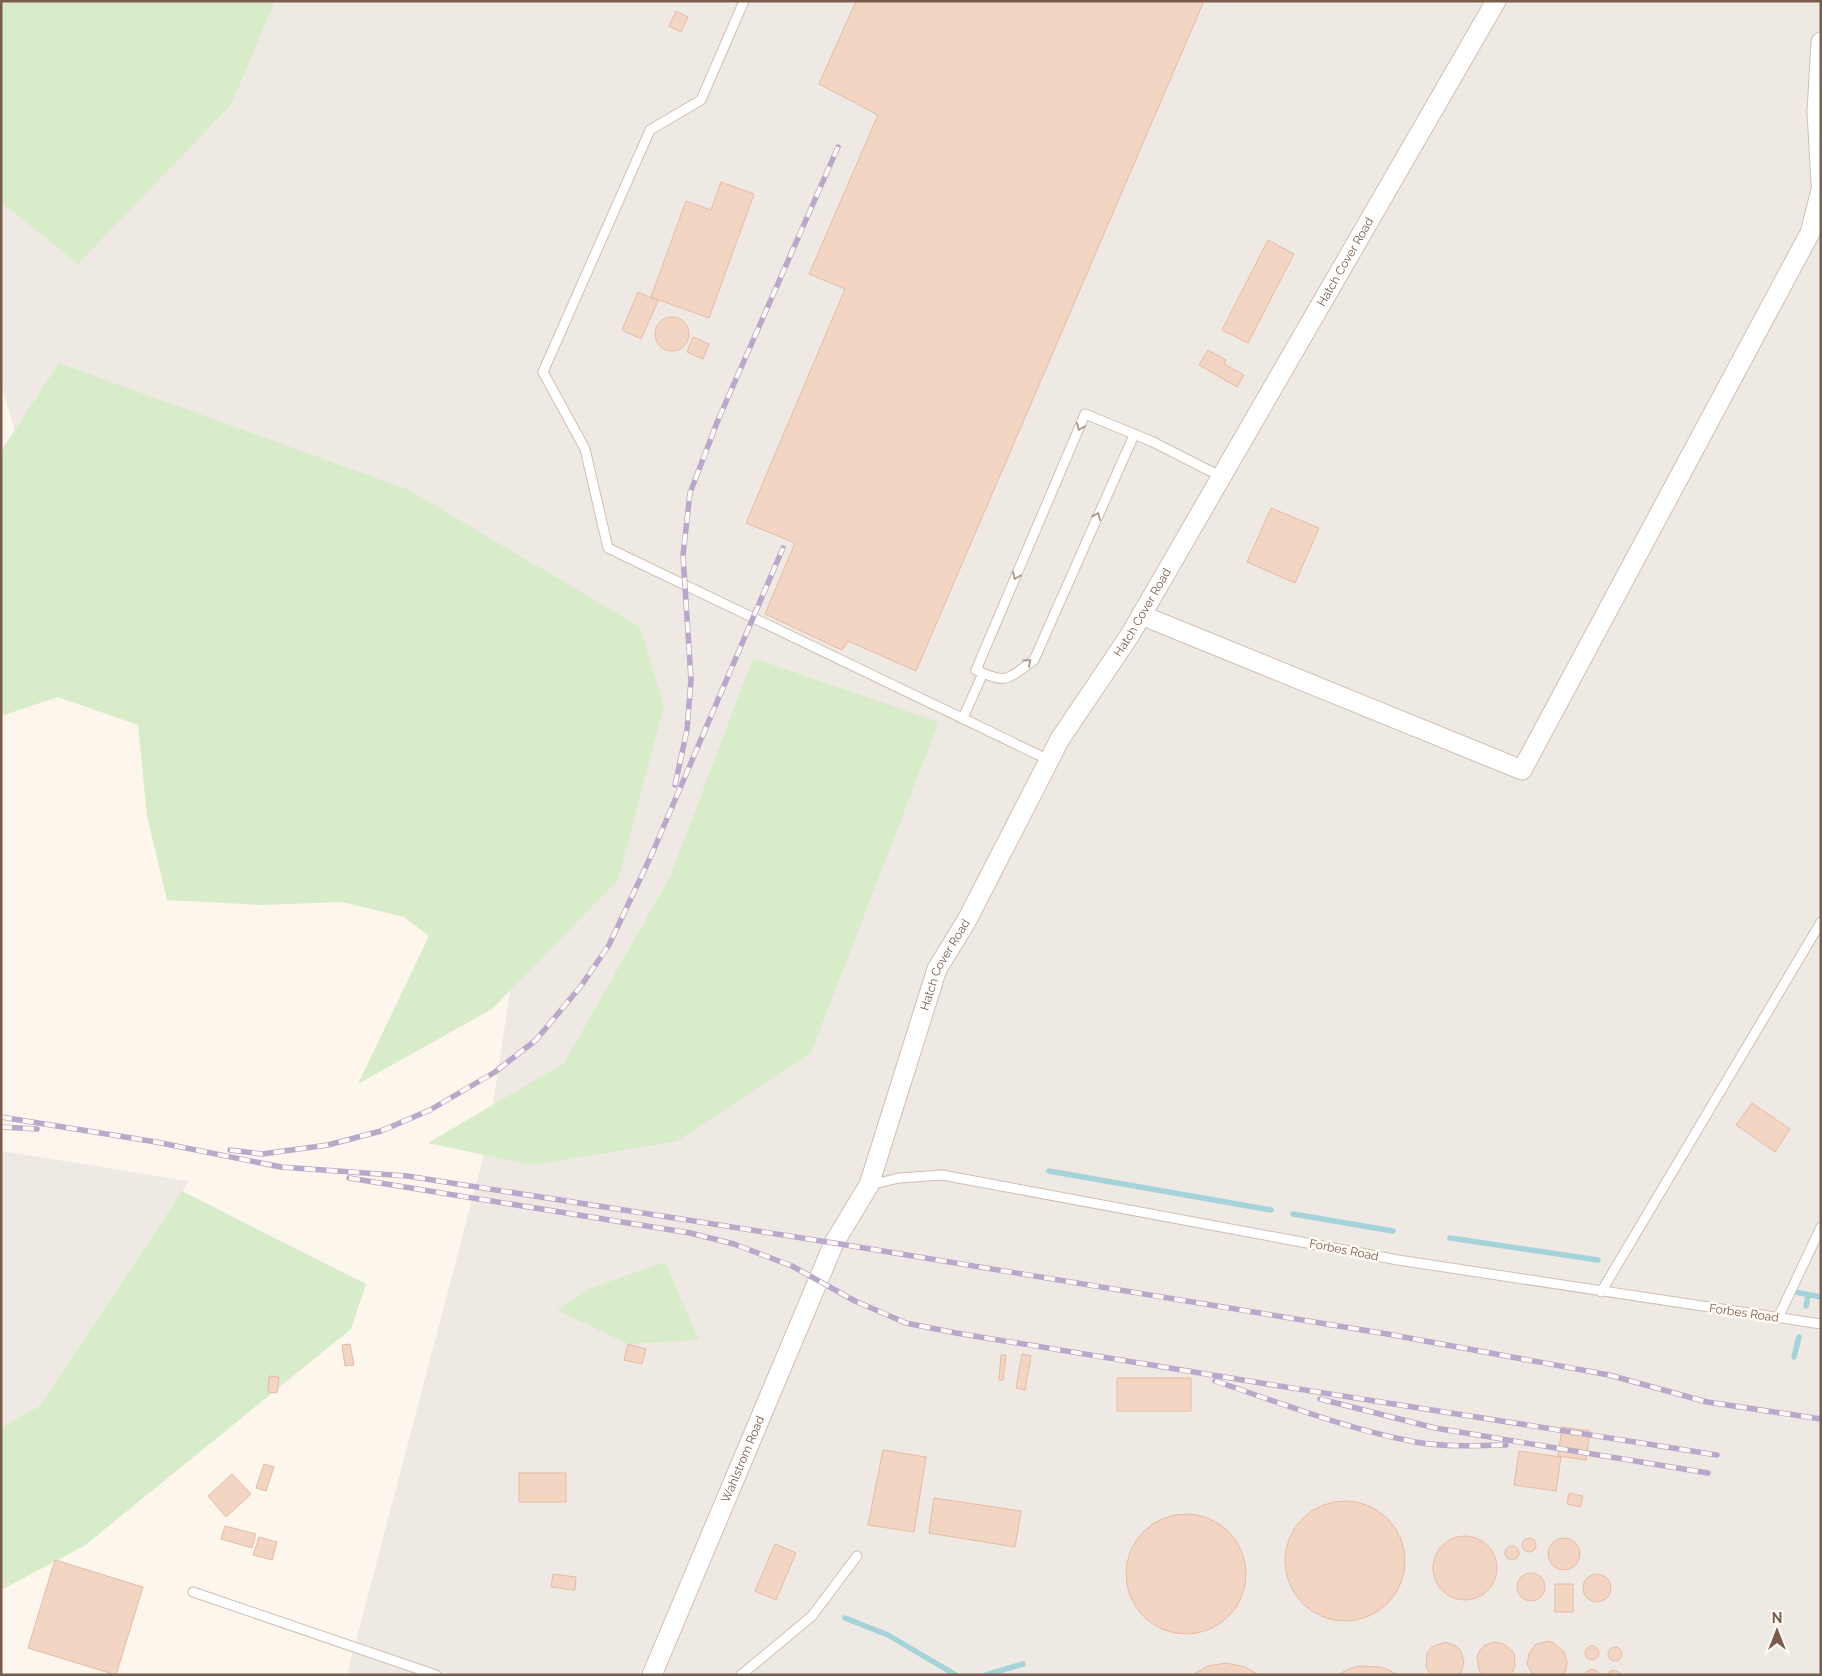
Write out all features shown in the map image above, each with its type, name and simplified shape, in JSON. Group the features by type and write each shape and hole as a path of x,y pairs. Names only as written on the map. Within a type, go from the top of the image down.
{"street":[{"name":"Hatch Cover Road","path":"834,1243 869,1185 937,969 966,920 1060,739 1141,615 1496,1"},
{"path":"1821,42 1817,112 1821,184"},
{"path":"1141,615 1522,770 1810,233 1817,225 1821,190"},
{"name":"Wahlstrom Road","path":"652,1675 834,1243"}],"lane":[{"path":"744,1 701,100 650,130 543,372 585,449 608,548 1049,760"},
{"path":"1134,435 1034,660 1009,678 997,680 976,670 1085,414 1151,441 1222,477"},
{"path":"963,718 983,674"},
{"path":"1601,1292 1821,922"},
{"name":"Forbes Road","path":"869,1185 899,1178 942,1175 1398,1260 1821,1324"},
{"path":"1778,1318 1821,1227"},
{"path":"741,1675 812,1616 857,1556"},
{"path":"193,1592 436,1675"}],"shaded area":[{"path":"40,1 1821,1 1821,1675 347,1675 487,1143 545,763 18,442 1,384 1,115"},
{"path":"1,1151 189,1181 41,1405 1,1429"}],"green space":[{"path":"1,1 275,1 231,105 78,264 1,202"},
{"path":"59,363 409,490 640,627 664,706 618,880 492,1009 358,1084 429,936 404,917 342,902 261,905 167,900 147,816 138,725 58,697 1,716 1,451"},
{"path":"753,658 939,722 811,1053 677,1141 531,1165 428,1143 564,1063 670,877"},
{"path":"182,1191 366,1284 351,1329 84,1546 1,1590 1,1428 41,1405"},
{"path":"665,1262 699,1340 628,1344 557,1310 591,1288"}],"building":[{"path":"856,1 1204,1 916,671 848,641 842,650 765,614 795,543 746,523 845,289 809,274 878,115 819,84"},
{"path":"676,11 688,17 681,32 669,26"},
{"path":"721,182 754,194 709,318 651,297 686,201 711,210"},
{"path":"1268,240 1294,254 1248,343 1222,330"},
{"path":"638,292 658,301 641,339 622,330"},
{"path":"672,317 679,318 684,322 688,327 688,341 684,346 679,350 672,351 665,350 660,346 656,341 655,334 656,327 660,322 665,318"},
{"path":"693,337 709,344 703,359 687,352"},
{"path":"1208,350 1226,360 1224,364 1244,375 1237,387 1199,365"},
{"path":"1271,508 1319,528 1295,583 1247,562"},
{"path":"1752,1103 1790,1129 1775,1152 1736,1125"},
{"path":"350,1344 354,1365 345,1366 342,1345"},
{"path":"628,1344 646,1349 642,1364 624,1360"},
{"path":"1022,1354 1031,1356 1025,1390 1016,1388"},
{"path":"1001,1355 1006,1355 1003,1380 999,1380"},
{"path":"269,1376 279,1377 277,1393 268,1392"},
{"path":"1117,1378 1191,1378 1191,1411 1117,1411"},
{"path":"1562,1427 1590,1431 1586,1460 1558,1456"},
{"path":"883,1450 926,1457 914,1532 868,1525"},
{"path":"1519,1451 1561,1457 1556,1491 1514,1485"},
{"path":"264,1464 274,1467 266,1491 256,1488"},
{"path":"519,1473 566,1473 566,1502 519,1502"},
{"path":"232,1474 251,1494 226,1517 208,1496"},
{"path":"1569,1493 1583,1496 1580,1507 1567,1504"},
{"path":"934,1498 1021,1511 1015,1547 929,1533"},
{"path":"1345,1501 1368,1505 1388,1518 1401,1538 1405,1561 1401,1584 1388,1604 1368,1617 1345,1621 1322,1617 1302,1604 1289,1584 1285,1561 1289,1538 1302,1518 1322,1505"},
{"path":"1186,1514 1209,1518 1229,1531 1242,1551 1246,1574 1242,1597 1229,1617 1209,1630 1186,1634 1163,1630 1143,1617 1130,1597 1126,1574 1130,1551 1143,1531 1163,1518"},
{"path":"225,1526 256,1534 252,1548 221,1539"},
{"path":"1465,1536 1483,1542 1491,1550 1497,1568 1491,1586 1483,1594 1465,1600 1447,1594 1439,1586 1433,1568 1439,1550 1447,1542"},
{"path":"259,1537 277,1542 272,1560 253,1555"},
{"path":"1529,1538 1534,1540 1536,1545 1534,1550 1529,1552 1524,1550 1522,1545 1524,1540"},
{"path":"1564,1538 1570,1539 1575,1543 1579,1548 1579,1560 1575,1565 1570,1569 1564,1570 1558,1569 1553,1565 1549,1560 1548,1554 1549,1548 1553,1543 1558,1539"},
{"path":"775,1544 796,1553 776,1600 755,1591"},
{"path":"1512,1546 1517,1548 1519,1553 1517,1558 1512,1560 1507,1558 1505,1553 1507,1548"},
{"path":"55,1560 143,1587 116,1675 28,1648"},
{"path":"1531,1573 1541,1577 1545,1587 1541,1597 1531,1601 1521,1597 1517,1587 1521,1577"},
{"path":"553,1574 576,1577 575,1590 551,1587"},
{"path":"1597,1574 1607,1578 1611,1588 1607,1598 1597,1602 1587,1598 1583,1588 1587,1578"},
{"path":"1555,1584 1573,1584 1573,1612 1555,1612"},
{"path":"1548,1641 1554,1643 1564,1652 1567,1662 1566,1670 1563,1675 1533,1675 1527,1664 1529,1654 1535,1645"},
{"path":"1445,1642 1456,1646 1461,1651 1464,1662 1461,1673 1459,1675 1431,1675 1426,1667 1427,1653 1432,1647"},
{"path":"1495,1642 1504,1644 1514,1653 1515,1666 1511,1675 1482,1675 1479,1669 1477,1657 1480,1650 1485,1645"},
{"path":"1592,1646 1597,1648 1599,1653 1597,1658 1592,1660 1587,1658 1585,1653 1587,1648"},
{"path":"1612,1647 1618,1647 1622,1654 1618,1661 1612,1661 1608,1657 1608,1651"},
{"path":"1226,1663 1245,1667 1259,1675 1192,1675 1208,1666"},
{"path":"1359,1666 1387,1669 1398,1675 1337,1675"},
{"path":"1591,1669 1597,1671 1599,1675 1585,1675"},
{"path":"1613,1670 1619,1672 1621,1675 1607,1675"}],"waterway":[{"path":"1049,1171 1271,1210"},
{"path":"1293,1214 1393,1231"},
{"path":"1450,1238 1598,1260"},
{"path":"1795,1292 1821,1297"},
{"path":"1806,1306 1808,1295"},
{"path":"1794,1357 1799,1337"},
{"path":"845,1618 888,1635 956,1675"},
{"path":"986,1675 1023,1664"}],"railway":[{"path":"675,785 687,730 691,680 683,555 690,493 718,420 838,147"},
{"path":"230,1150 262,1154 328,1145 381,1131 430,1110 495,1072 536,1040 581,986 609,945 651,856 783,548"},
{"path":"1,1117 156,1142 281,1167 407,1176 834,1243 1387,1334 1609,1375 1707,1402 1821,1419"},
{"path":"1,1127 37,1129"},
{"path":"349,1178 690,1233 734,1244 792,1266 855,1301 906,1323 956,1333 1261,1383 1717,1455"},
{"path":"1215,1381 1314,1415 1389,1437 1438,1445 1506,1445"},
{"path":"1320,1399 1435,1428 1708,1473"}]}
